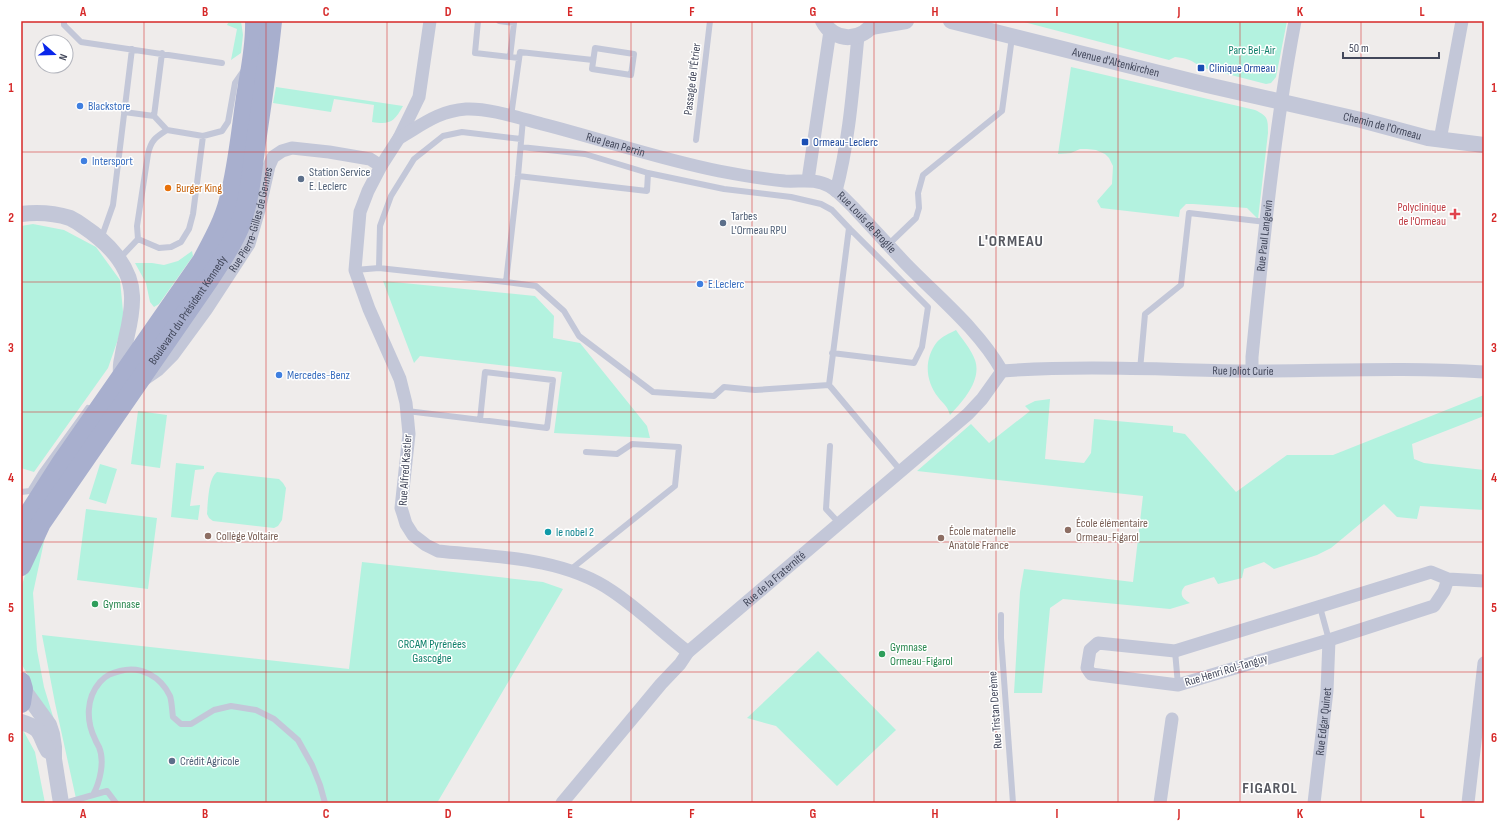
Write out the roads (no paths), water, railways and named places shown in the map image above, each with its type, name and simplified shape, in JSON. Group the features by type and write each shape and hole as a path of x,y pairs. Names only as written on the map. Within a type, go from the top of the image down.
{"main road":[{"name":"Boulevard du Président Kennedy","path":"21,530 28,515 62,462 199,267 218,232 229,201 236,167 252,56 255,21"},
{"name":"Boulevard du Président Kennedy","path":"21,566 41,523 123,374 208,281 232,243 239,228 250,186 270,46 272,21"}],"street":[{"name":"Rue Alfred Kastler","path":"430,21 419,97 399,138 380,166 360,212 355,270 369,309 400,379 406,402 409,434 402,508 406,524 413,535 426,545 438,551 540,562 579,574 611,590 688,652"},
{"path":"808,180 826,26 843,37 858,36 865,33 873,24 906,21"},
{"name":"Avenue d'Altenkirchen","path":"950,21 1206,85 1281,101"},
{"name":"Rue Paul Langevin","path":"1252,371 1252,357 1266,222 1281,101 1295,21"},
{"path":"1440,140 1462,21"},
{"name":"Rue Louis de Broglie","path":"858,36 853,93 840,176 836,192 889,244 905,263 972,330 994,357 1002,371"},
{"path":"419,97 435,116"},
{"name":"Chemin de l'Ormeau","path":"1281,101 1428,138 1484,146"},
{"name":"Rue Jean Perrin","path":"399,138 435,116 467,109 517,118 590,136 693,166 786,181 808,180 822,183 831,187 836,192"},
{"name":"Rue Pierre-Gilles de Gennes","path":"123,374 158,370 173,355 206,310 249,244 260,210 269,166 273,158 282,151 292,148 329,152 370,159 380,166"},
{"path":"21,214 52,214 71,218 102,239 119,259 126,270 132,295 132,319 123,374"},
{"name":"Rue Joliot Curie","path":"1002,371 1047,368 1252,371 1448,370 1484,372"},
{"name":"Rue de la Fraternité","path":"562,803 656,689 680,664 688,652 968,414 982,399 1002,371"},
{"name":"Rue Henri Rol-Tanguy","path":"1448,579 1444,591 1434,606 1330,640 1178,685 1091,674 1087,668 1090,650 1098,643 1176,651 1431,572 1448,579 1484,581"},
{"name":"Rue Edgar Quinet","path":"1314,803 1330,640"},
{"path":"1468,803 1484,663"},
{"path":"22,691 32,700 39,713 49,725 54,747 54,760 61,803"},
{"path":"1160,803 1172,719"},
{"path":"21,722 31,725 39,731 54,760"}],"lane":[{"path":"478,21 475,53 519,58"},
{"path":"499,21 514,23 510,57"},
{"name":"Passage de l'Étrier","path":"696,140 710,21"},
{"path":"64,23 81,42 222,63"},
{"path":"889,244 916,218 919,208 918,193 923,175 1002,111 1012,36"},
{"path":"595,48 634,54 631,75 592,69 593,60 595,48"},
{"path":"102,239 113,205 132,49"},
{"path":"506,282 521,147 517,118 520,52 593,60"},
{"path":"154,116 162,53"},
{"path":"124,112 154,116 167,130 203,136 222,131 228,122 235,83 252,56"},
{"path":"138,239 136,226 149,149 151,144 158,136 167,130"},
{"path":"379,268 380,226 391,196 414,159 443,136 462,132 521,139"},
{"path":"138,239 159,248 171,247 181,242 189,230 193,214 203,136"},
{"path":"521,147 585,154 648,173 724,189 808,200 821,204 832,210 928,307 922,347 914,363 832,353"},
{"path":"518,176 647,191 648,173"},
{"path":"1140,370 1145,314 1181,285 1189,213 1266,222"},
{"path":"849,228 829,384 901,471"},
{"path":"119,259 138,239"},
{"path":"355,270 379,268 536,286 564,311 579,336 654,392 714,396 724,387 755,390 829,384"},
{"path":"407,411 480,420 547,428 553,380 485,372 480,420"},
{"path":"21,492 30,491 90,404"},
{"path":"569,571 675,486 678,447 632,444 618,454 586,452"},
{"path":"830,446 826,509 839,523"},
{"path":"41,473 62,462"},
{"path":"1320,607 1330,640"},
{"name":"Rue Tristan Derème","path":"1001,615 1001,638 1013,803"},
{"path":"1176,651 1178,685"},
{"path":"93,795 99,780 101,758 99,748 90,727 88,709 92,695 100,682 109,674 129,669 139,669 158,680 170,697 173,718 181,724 191,724 214,710 231,706 256,710 274,719 298,740 312,765 320,784 325,803"},
{"path":"65,803 108,792 116,803"}],"place":[{"name":"Clinique Ormeau","path":"1201,68"},
{"name":"Blackstore","path":"80,106"},
{"name":"Ormeau-Leclerc","path":"805,142"},
{"name":"Intersport","path":"84,161"},
{"name":"Station Service E. Leclerc","path":"301,179"},
{"name":"Burger King","path":"168,188"},
{"name":"Polyclinique de l'Ormeau","path":"1455,214"},
{"name":"Tarbes L'Ormeau RPU","path":"723,223"},
{"name":"E.Leclerc","path":"700,284"},
{"name":"Mercedes-Benz","path":"279,375"},
{"name":"École élémentaire Ormeau-Figarol","path":"1068,530"},
{"name":"le nobel 2","path":"548,532"},
{"name":"Collège Voltaire","path":"208,536"},
{"name":"École maternelle Anatole France","path":"941,538"},
{"name":"Gymnase","path":"95,604"},
{"name":"Gymnase Ormeau-Figarol","path":"882,654"},
{"name":"Crédit Agricole","path":"172,761"}],"district":[{"name":"L'ORMEAU","path":"1011,240"},
{"name":"FIGAROL","path":"1270,787"}],"park label":[{"name":"Parc Bel-Air","path":"1252,50"},
{"name":"CRCAM Pyrénées Gascogne","path":"432,651"}]}
